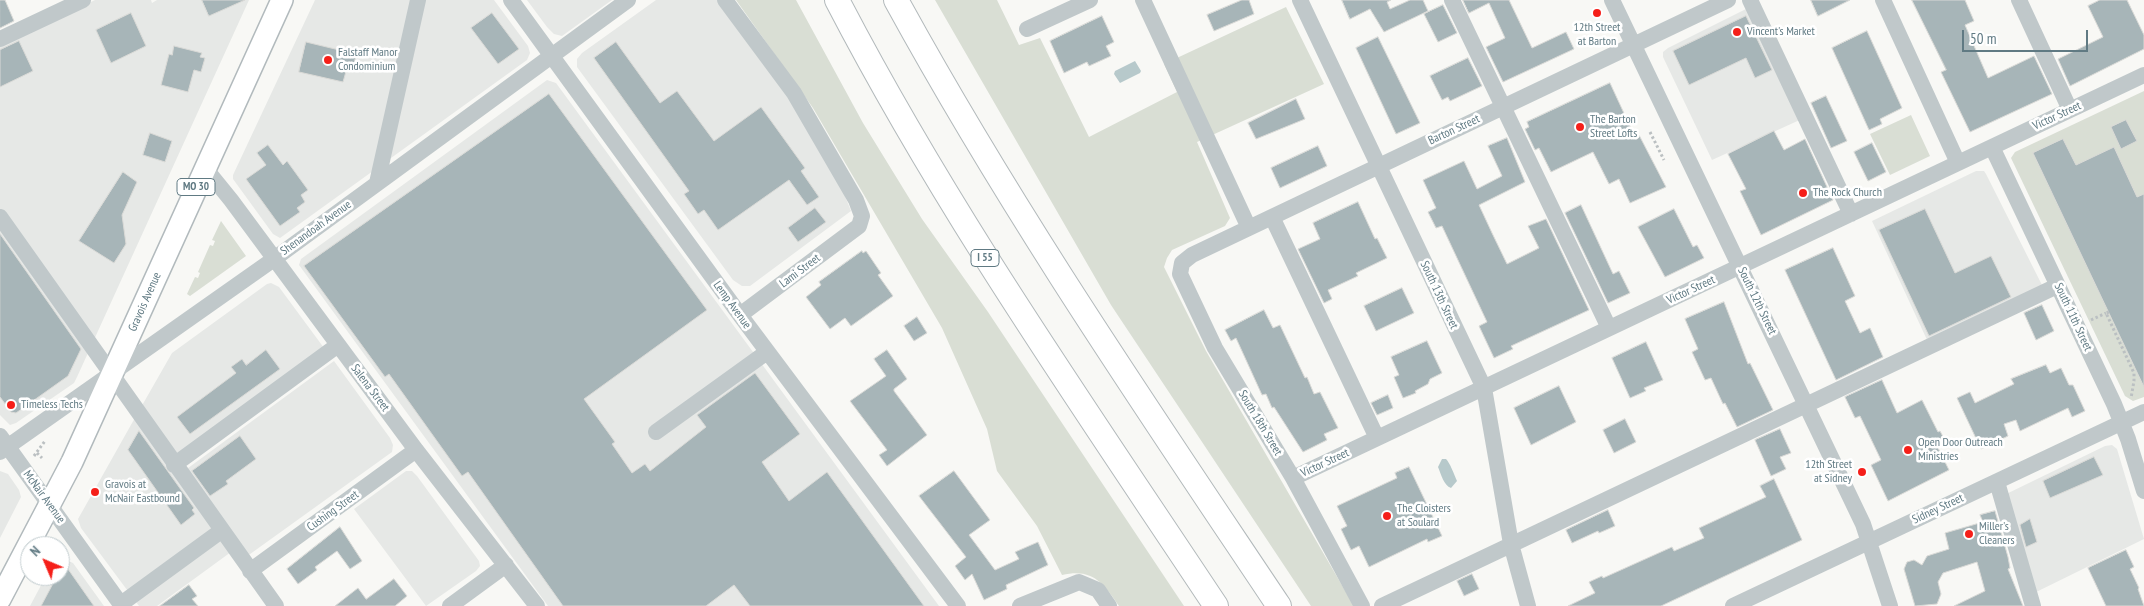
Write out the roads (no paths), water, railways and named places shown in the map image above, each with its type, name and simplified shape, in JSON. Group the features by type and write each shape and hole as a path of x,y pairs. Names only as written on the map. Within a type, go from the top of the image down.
{"highway":[{"name":"I 55","path":"837,0 887,92 981,251 1216,606"},
{"path":"896,0 945,88 1033,233 1279,606"}],"main road":[{"name":"Gravois Avenue","path":"0,600 51,506 282,0"}],"street":[{"path":"0,39 83,0"},
{"path":"377,183 418,0"},
{"name":"Lemp Avenue","path":"511,0 767,352 958,606"},
{"name":"Shenandoah Avenue","path":"2,445 112,374 274,259 628,0"},
{"name":"Lami Street","path":"725,0 794,94 856,200 862,216 859,226 740,315"},
{"path":"1027,29 1090,0"},
{"path":"1143,0 1249,228"},
{"name":"South 13th Street","path":"1300,0 1484,388 1511,544 1528,606"},
{"path":"1452,0 1609,328"},
{"name":"South 12th Street","path":"1612,0 1807,403 1870,541 1890,606"},
{"name":"Barton Street","path":"1182,263 1192,255 1728,0"},
{"path":"1750,0 1851,214"},
{"path":"1883,0 1958,163"},
{"path":"2019,0 2070,110"},
{"name":"Victor Street","path":"1292,478 2144,75"},
{"name":"South 11th Street","path":"1992,147 2122,423 2144,491"},
{"name":"Salena Street","path":"205,168 416,450 537,606"},
{"path":"0,217 112,374 174,465 276,606"},
{"path":"1272,217 1377,438"},
{"name":"South 18th Street","path":"1182,263 1180,274 1215,348 1292,478 1362,606"},
{"path":"1382,606 1807,403 2058,286"},
{"path":"174,465 338,345"},
{"path":"656,432 767,352"},
{"name":"Sidney Street","path":"1733,606 2144,412"},
{"name":"McNair Avenue","path":"2,445 51,506 122,605"},
{"name":"Cushing Street","path":"250,571 416,450"},
{"path":"1997,482 2032,606"},
{"path":"122,605 221,531"},
{"path":"450,606 506,565"},
{"path":"1020,606 1079,582 1098,590 1109,606"}],"place":[{"name":"12th Street at Barton","path":"1597,13"},
{"name":"Vincent's Market","path":"1737,32"},
{"name":"Falstaff Manor Condominium","path":"328,60"},
{"name":"The Barton Street Lofts","path":"1580,127"},
{"name":"The Rock Church","path":"1803,193"},
{"name":"Timeless Techs","path":"11,405"},
{"name":"Open Door Outreach Ministries","path":"1908,450"},
{"name":"12th Street at Sidney","path":"1862,472"},
{"name":"Gravois at McNair Eastbound","path":"95,492"},
{"name":"The Cloisters at Soulard","path":"1387,516"},
{"name":"Miller's Cleaners","path":"1969,534"}]}
